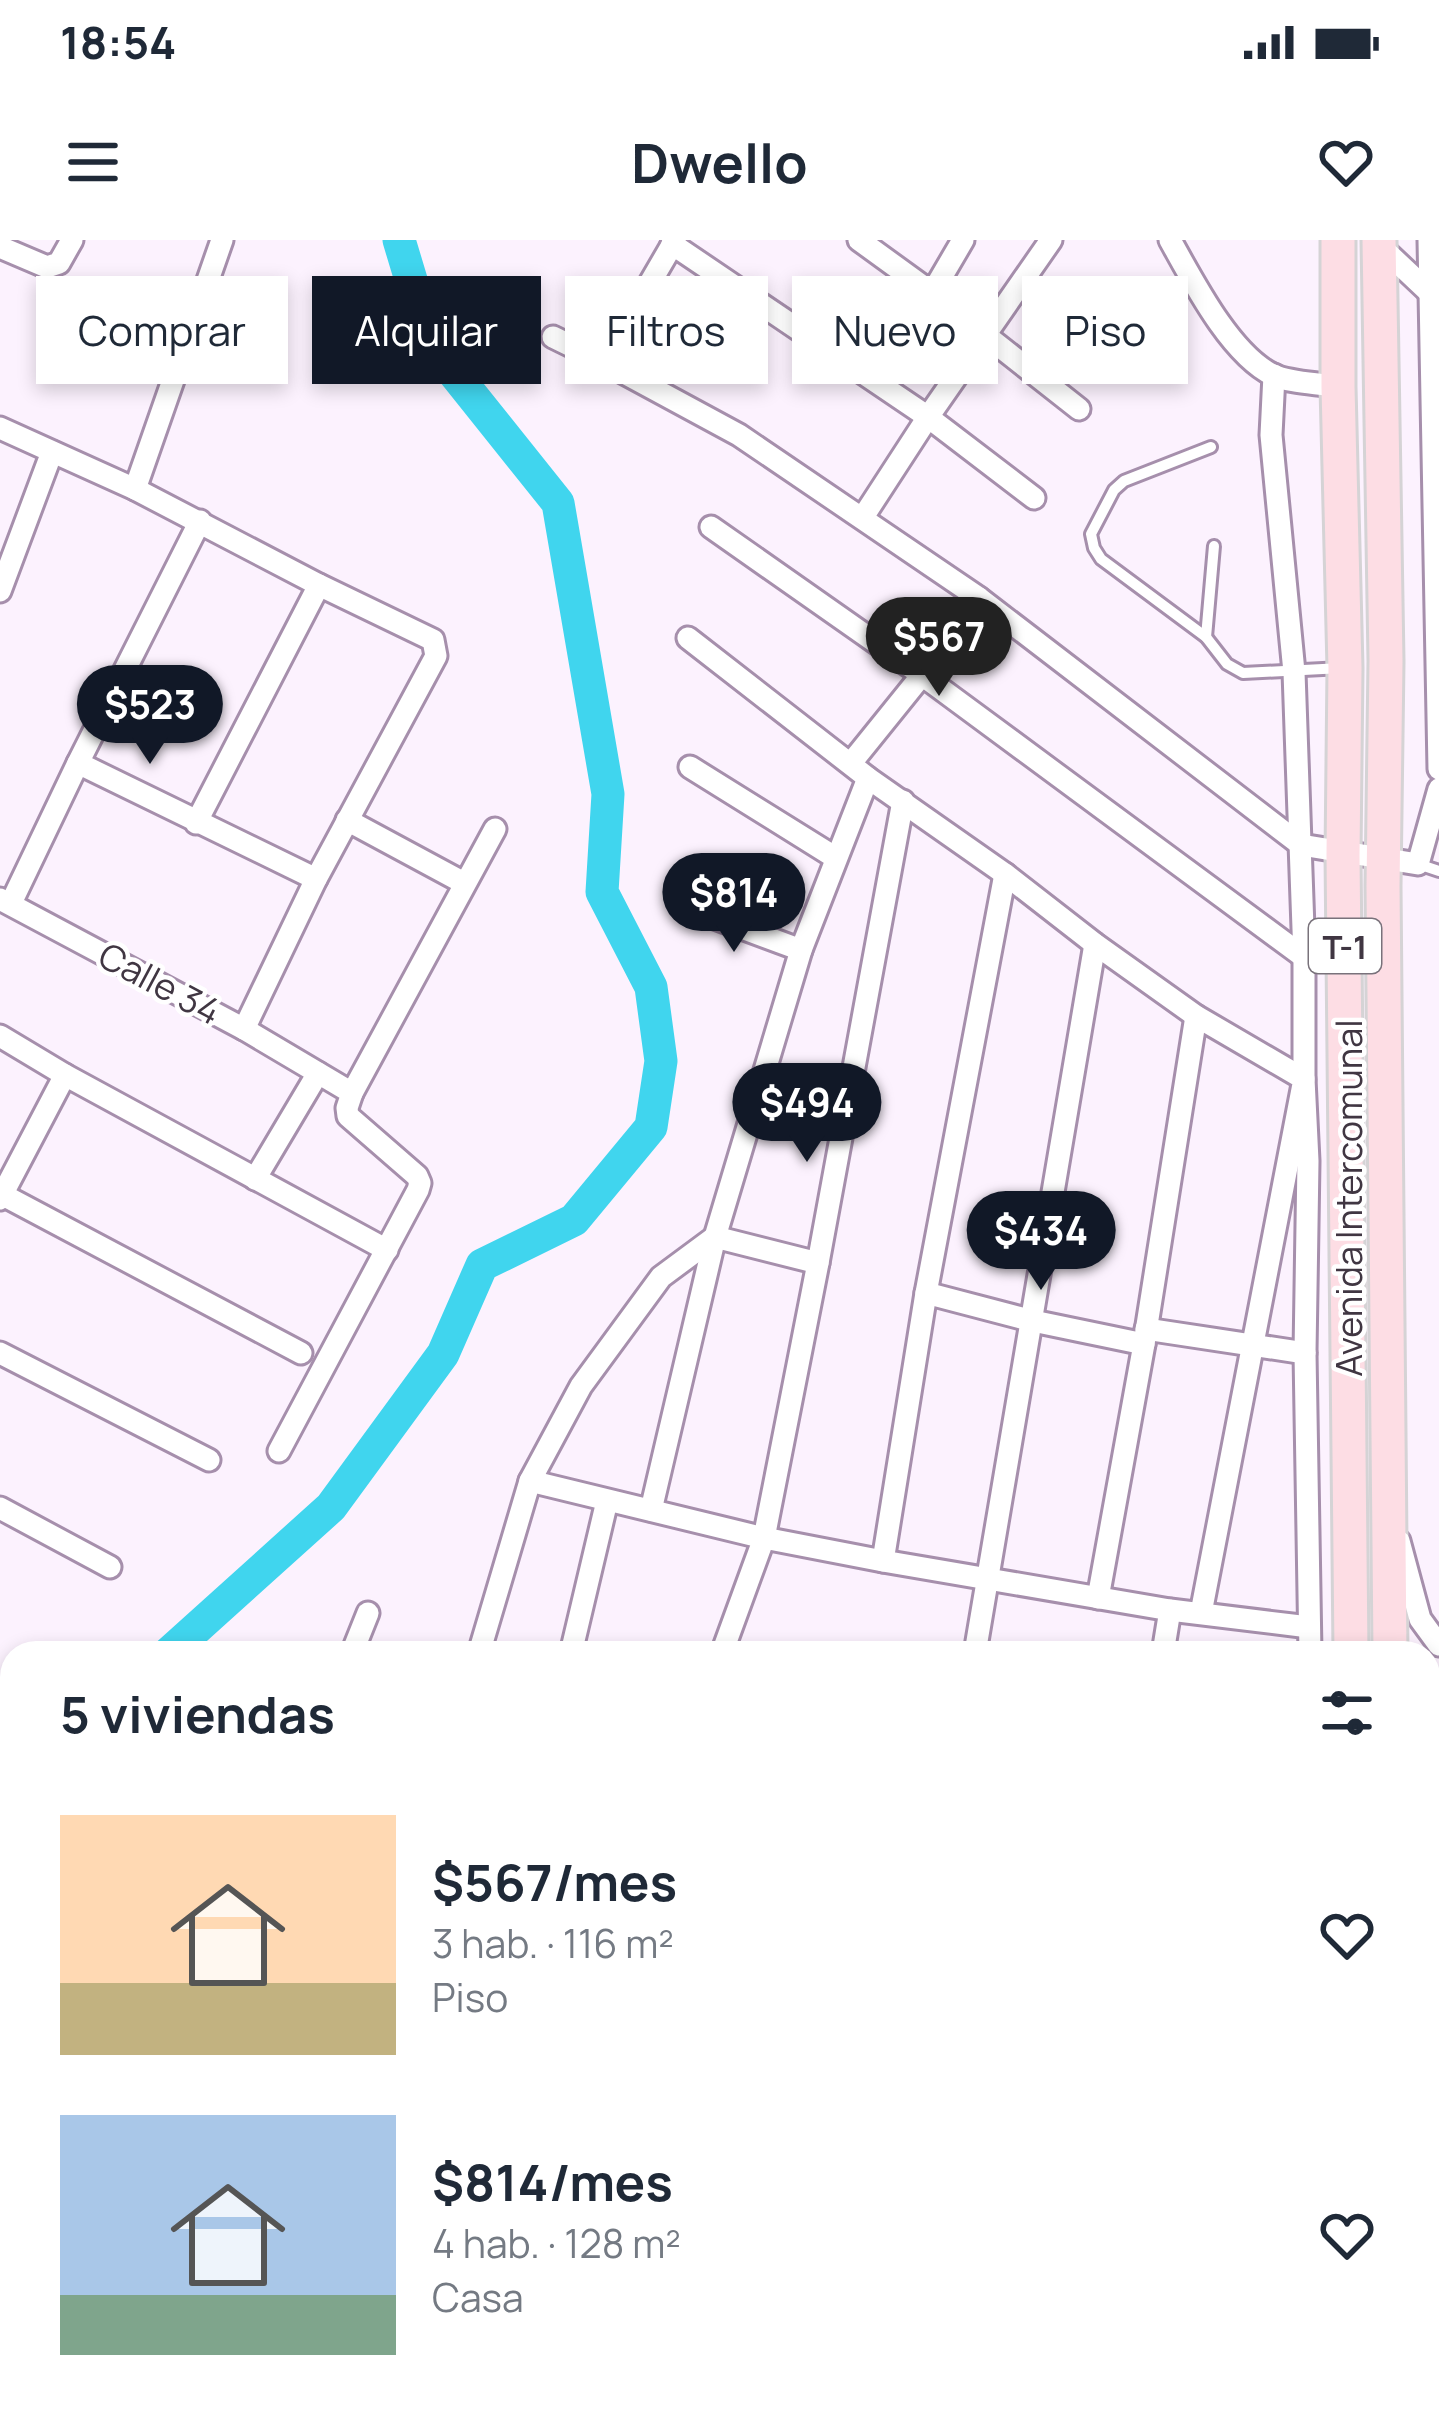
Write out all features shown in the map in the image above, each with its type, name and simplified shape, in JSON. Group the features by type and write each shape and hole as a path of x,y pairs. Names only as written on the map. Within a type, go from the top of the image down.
{"main road":[{"name":"Avenida Intercomunal","path":"1338,240 1351,1641"},
{"name":"Avenida Intercomunal","path":"1379,243 1386,661 1414,864 1390,1503 1390,1641"}],"street":[{"path":"0,247 47,267 59,263 72,240"},
{"path":"135,489 222,240"},
{"path":"859,240 909,276"},
{"path":"942,276 962,240"},
{"path":"998,315 1051,240"},
{"path":"1170,240 1228,333 1249,356 1274,376 1338,387"},
{"path":"1429,240 1439,769"},
{"path":"653,276 673,242 928,417 1034,498"},
{"path":"1379,243 1430,293"},
{"path":"553,338 565,344"},
{"path":"998,344 1079,409"},
{"name":"Avenida Intercomunal","path":"1274,376 1270,435 1294,672 1301,845 1309,1161 1305,1353 1310,1641"},
{"path":"645,384 739,435 979,598 1301,845 1414,864 1439,789"},
{"path":"862,517 950,384"},
{"path":"0,428 135,489 433,640 436,656 316,879 244,1029"},
{"path":"0,590 52,452"},
{"path":"6,901 200,521"},
{"path":"711,527 922,675 1304,957"},
{"path":"196,823 319,585"},
{"path":"651,1510 716,1237 860,771 979,598"},
{"path":"688,638 1095,944 1196,1016 1304,1079 1201,1612"},
{"path":"78,763 316,879"},
{"path":"690,767 836,858"},
{"path":"726,1641 764,1538 903,801"},
{"path":"347,820 464,883"},
{"path":"279,1451 420,1183 348,1116 346,1108 495,829"},
{"path":"883,1561 926,1293 1005,874"},
{"name":"Calle 34","path":"6,901 352,1093"},
{"path":"688,908 801,950"},
{"path":"977,1641 1095,944"},
{"path":"1098,1598 1196,1016"},
{"path":"0,1036 387,1250"},
{"path":"255,1179 318,1073"},
{"path":"65,1075 2,1197 301,1354"},
{"path":"716,1237 818,1263"},
{"path":"483,1641 530,1481 581,1386 661,1277 716,1237"},
{"path":"926,1293 1033,1321 1305,1353"},
{"path":"0,1353 209,1460"},
{"path":"530,1481 764,1538 883,1561 1170,1610 1309,1627"},
{"path":"574,1641 607,1501"},
{"path":"1390,1503 1420,1619 1436,1641"},
{"path":"0,1508 110,1567"},
{"path":"1165,1641 1170,1610"},
{"path":"357,1641 368,1613"}],"lane":[{"path":"1211,447 1124,481 1090,534 1094,548 1101,559 1206,637 1227,664 1243,673 1345,668"},
{"path":"1206,637 1214,546"}],"waterway":[{"path":"182,1641 331,1507 443,1354 482,1265 574,1220 651,1127 661,1061 651,987 602,892 608,794 558,503 430,343 399,240"}]}
